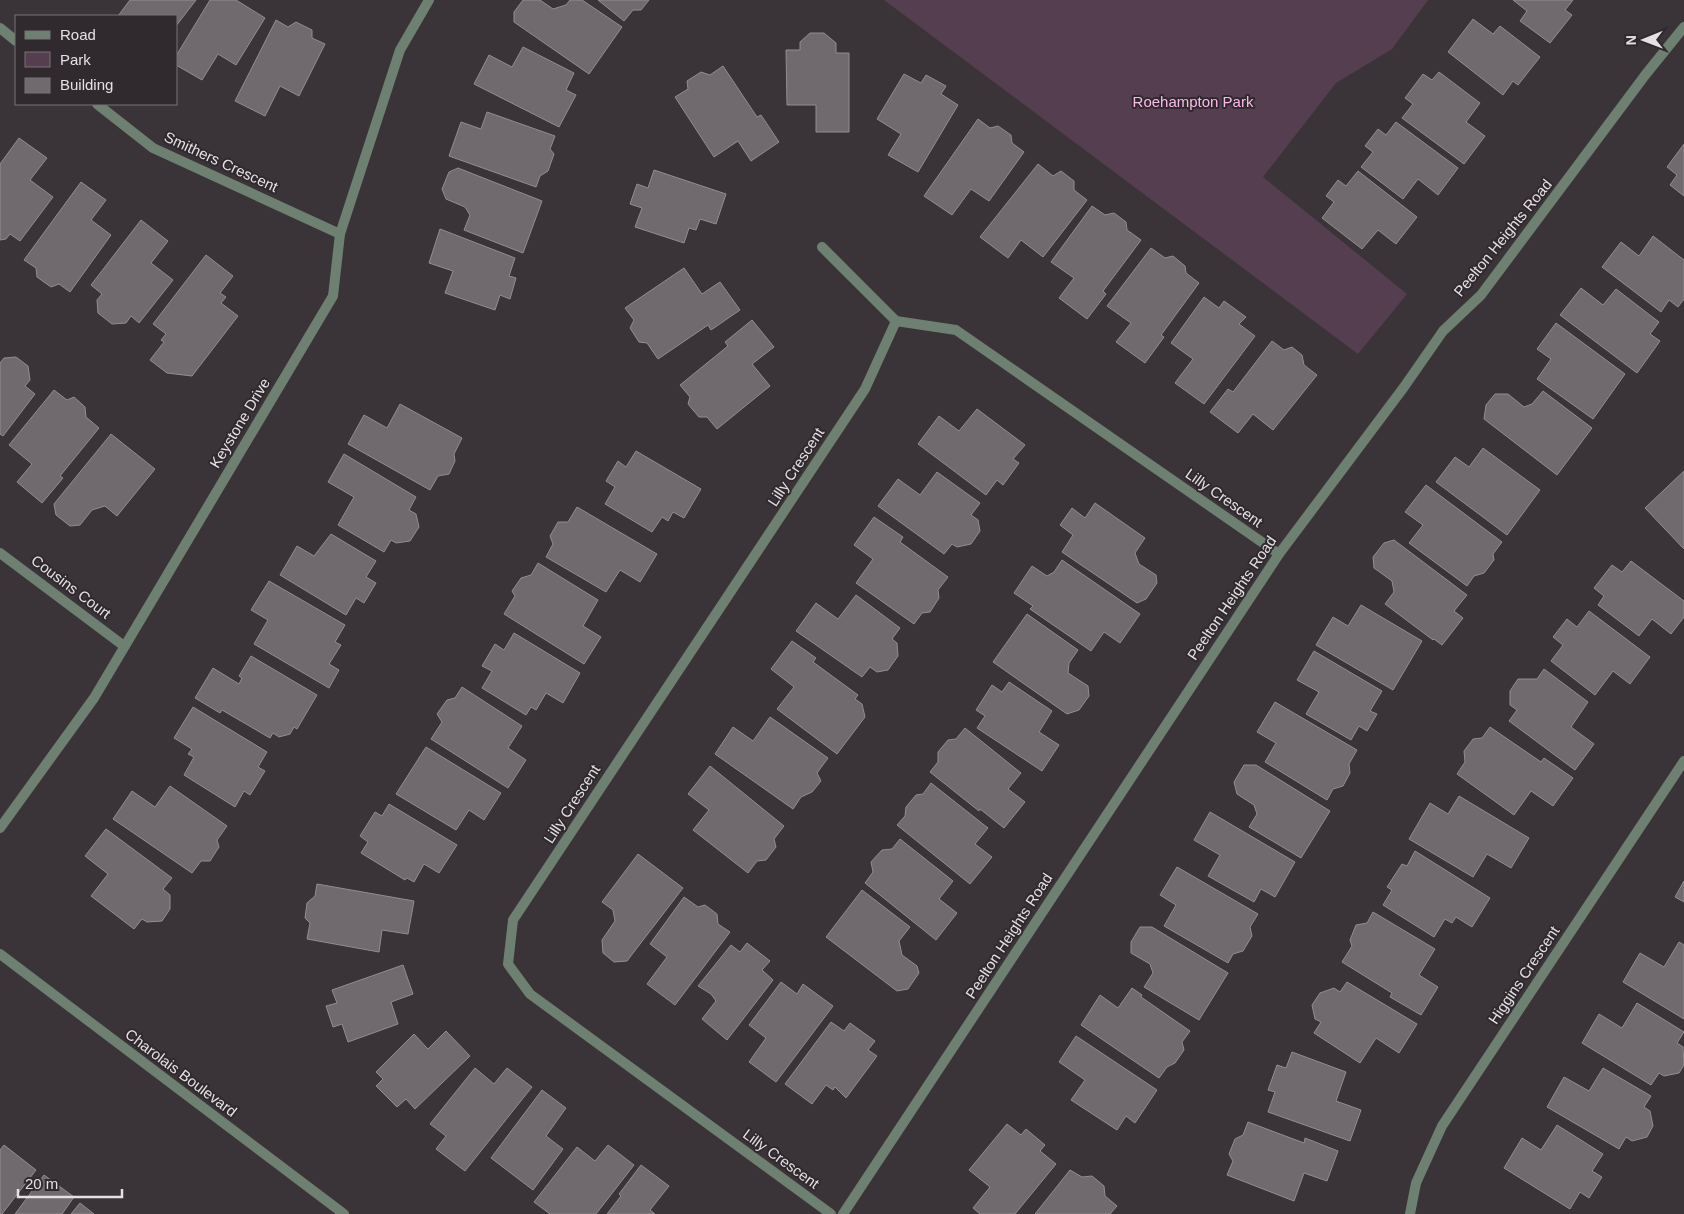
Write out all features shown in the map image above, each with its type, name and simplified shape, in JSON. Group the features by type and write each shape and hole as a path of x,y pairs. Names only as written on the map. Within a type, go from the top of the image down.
{"street":[{"name":"Keystone Drive","path":"0,828 94,698 333,296 340,234 400,50 429,0"},
{"name":"Peelton Heights Road","path":"843,1214 1278,554 1443,331 1481,295 1646,74 1684,27"},
{"path":"0,28 15,40"},
{"name":"Smithers Crescent","path":"98,105 153,148 340,234"},
{"path":"822,247 896,321"},
{"name":"Lilly Crescent","path":"831,1214 530,994 508,964 514,920 865,389 896,321 956,330 1278,554"},
{"name":"Cousins Court","path":"0,553 124,646"},
{"name":"Higgins Crescent","path":"1410,1214 1416,1183 1442,1126 1684,761"},
{"name":"Charolais Boulevard","path":"0,954 344,1214"}],"green space":[{"name":"Roehampton Park","path":"884,0 1428,0 1392,49 1336,83 1263,177 1407,294 1358,354"}],"building":[{"path":"130,0 196,0 178,23 178,15 119,15"},
{"path":"210,0 236,0 265,18 236,65 218,54 202,80 178,66 178,53"},
{"path":"523,0 540,0 553,9 566,5 570,0 582,0 622,27 589,74 514,22 514,12"},
{"path":"598,0 649,0 641,10 633,10 624,21"},
{"path":"1513,0 1573,0 1565,10 1572,15 1550,43 1520,21 1527,11"},
{"path":"1473,19 1493,34 1500,26 1540,57 1518,85 1513,81 1503,95 1448,52"},
{"path":"276,20 288,27 296,22 312,30 312,38 325,44 299,96 280,86 265,116 235,101"},
{"path":"810,33 824,33 836,43 836,53 849,53 849,132 816,132 816,105 787,105 786,50 800,50 800,42"},
{"path":"523,47 574,73 566,90 576,95 559,127 474,84 489,55 512,67"},
{"path":"723,66 757,117 761,115 779,142 751,161 738,141 714,157 675,97 688,89 687,81 701,72 710,75"},
{"path":"1439,72 1480,103 1466,122 1485,136 1464,164 1402,118 1413,104 1405,98 1423,74 1432,80"},
{"path":"904,74 921,83 926,75 946,86 941,94 958,105 918,172 888,155 901,134 877,119"},
{"path":"487,112 555,136 550,149 554,154 548,171 540,176 536,187 449,156 461,122 481,129"},
{"path":"978,119 990,128 998,126 1011,135 1012,143 1024,152 989,201 971,189 952,215 924,196"},
{"path":"1396,122 1458,168 1438,195 1418,179 1403,199 1361,167 1373,152 1365,146 1378,129 1386,135"},
{"path":"19,138 47,158 30,180 53,197 20,241 10,234 6,239 0,240 0,164"},
{"path":"1684,144 1684,196 1670,185 1677,175 1667,167"},
{"path":"1038,164 1053,176 1061,171 1074,181 1074,190 1087,200 1043,257 1021,240 1008,258 980,237"},
{"path":"458,168 542,201 523,253 464,230 470,215 465,207 446,199 442,189 449,172"},
{"path":"654,170 726,194 716,224 700,219 696,230 689,228 684,243 635,227 642,208 630,204 637,184 648,188"},
{"path":"1358,171 1417,217 1396,244 1378,230 1362,249 1322,218 1334,202 1326,196 1338,180 1346,186"},
{"path":"81,182 106,200 91,220 111,235 70,292 59,284 51,287 37,277 36,268 24,260"},
{"path":"1092,206 1105,215 1114,213 1126,222 1127,230 1141,240 1103,291 1106,294 1087,319 1059,298 1074,278 1051,262"},
{"path":"141,220 168,241 151,263 173,280 139,323 131,316 126,323 112,324 98,313 97,300 102,294 91,285"},
{"path":"440,229 515,258 509,276 516,278 510,299 500,295 495,310 445,293 453,271 429,263"},
{"path":"1653,236 1684,260 1684,299 1678,307 1669,300 1661,312 1602,267 1621,242 1639,256"},
{"path":"1151,248 1165,258 1173,256 1185,266 1186,273 1199,283 1161,335 1164,337 1145,363 1116,342 1131,323 1107,306"},
{"path":"206,255 233,276 220,293 226,297 221,303 238,316 192,376 167,373 150,360 164,342 161,340 166,334 153,324"},
{"path":"684,268 702,294 720,282 740,310 711,330 708,325 658,359 647,343 639,342 630,328 634,320 625,308"},
{"path":"1581,288 1603,305 1616,289 1659,322 1650,334 1660,341 1637,373 1560,315"},
{"path":"1204,297 1219,308 1224,301 1246,317 1239,324 1255,336 1204,404 1175,383 1193,359 1171,343"},
{"path":"752,320 774,347 752,364 770,386 717,429 707,417 699,417 688,404 690,397 680,385 728,346 725,342"},
{"path":"1556,323 1625,374 1593,419 1537,379 1551,359 1537,349"},
{"path":"1272,341 1284,350 1292,347 1302,355 1304,365 1317,375 1273,430 1253,414 1238,433 1210,412 1228,389 1233,392"},
{"path":"16,357 28,366 30,380 25,386 35,394 3,436 0,434 0,363 4,358"},
{"path":"54,390 67,400 74,397 85,407 86,417 99,428 60,476 63,478 42,503 17,482 32,464 9,445"},
{"path":"1543,391 1592,428 1557,475 1484,419 1486,405 1495,394 1508,394 1524,407 1532,404"},
{"path":"400,404 462,438 454,454 455,461 449,474 438,476 430,490 348,444 364,415 387,428"},
{"path":"977,409 1025,445 1013,459 1019,463 1003,485 997,480 986,495 918,444 939,416 959,431"},
{"path":"111,434 155,469 117,516 105,506 92,510 80,525 70,526 56,515 54,504"},
{"path":"1483,448 1540,490 1507,535 1436,482 1455,457 1469,467"},
{"path":"636,451 701,489 684,518 673,512 668,521 662,517 652,532 605,504 615,487 606,481 618,461 626,467"},
{"path":"344,454 416,497 409,510 416,514 419,527 410,541 396,543 391,540 384,552 338,525 354,497 328,482"},
{"path":"1684,471 1684,549 1645,508"},
{"path":"937,472 980,503 971,515 978,520 980,531 971,544 957,547 952,544 944,554 878,506 898,479 920,495"},
{"path":"1426,485 1502,542 1493,554 1494,560 1484,573 1474,576 1467,586 1409,543 1423,525 1405,512"},
{"path":"1095,503 1145,538 1135,553 1139,564 1156,575 1157,583 1146,599 1137,603 1062,552 1073,535 1060,525 1072,508 1085,518"},
{"path":"577,507 657,554 640,582 620,570 606,592 546,557 553,544 550,536 558,522 568,522"},
{"path":"874,517 903,537 900,542 948,577 938,590 939,598 930,612 922,613 914,624 856,583 873,559 854,545"},
{"path":"331,534 376,561 366,577 376,583 364,603 356,598 346,615 280,575 297,546 314,556"},
{"path":"1394,540 1467,595 1454,611 1463,618 1442,645 1385,604 1394,592 1392,581 1374,568 1373,557 1384,543"},
{"path":"1062,560 1140,614 1120,643 1104,632 1091,651 1030,609 1033,606 1014,593 1032,566 1047,576 1054,572"},
{"path":"1631,561 1684,601 1684,617 1671,634 1652,619 1639,636 1598,605 1604,596 1594,588 1612,565 1622,572"},
{"path":"538,563 598,600 583,626 601,637 584,664 504,614 515,596 512,591 521,578 531,575"},
{"path":"269,581 345,625 335,642 341,645 329,664 339,670 329,688 254,644 268,620 251,610"},
{"path":"856,595 900,628 892,639 897,643 898,656 888,670 877,672 870,667 862,677 796,631 816,603 838,619"},
{"path":"1361,605 1422,641 1393,690 1316,645 1333,617 1348,626"},
{"path":"1589,611 1650,657 1630,684 1613,671 1595,695 1551,661 1563,645 1553,637 1567,619 1577,627"},
{"path":"1027,614 1078,650 1069,663 1068,673 1088,686 1089,696 1079,710 1067,714 993,662"},
{"path":"514,633 580,673 563,703 546,693 536,710 531,707 526,715 482,688 492,671 482,666 495,644 504,650"},
{"path":"792,641 816,658 813,662 858,695 855,699 862,704 865,717 837,754 777,709 794,687 771,669"},
{"path":"1314,651 1382,691 1370,711 1377,714 1367,731 1359,726 1351,740 1306,714 1319,692 1297,680"},
{"path":"251,656 317,695 297,729 294,727 290,734 279,737 273,733 270,738 222,710 220,713 195,698 213,668 239,684 242,678 239,676"},
{"path":"1544,669 1588,702 1571,727 1594,744 1575,770 1509,721 1517,710 1510,705 1510,691 1518,679 1537,679"},
{"path":"1009,682 1052,711 1039,732 1059,745 1042,771 977,728 985,716 976,710 992,685 1002,692"},
{"path":"462,687 522,726 508,748 526,760 508,788 431,739 442,722 437,714 447,700 455,698"},
{"path":"1275,702 1357,750 1349,764 1350,773 1343,786 1333,789 1327,800 1265,762 1276,743 1257,732"},
{"path":"193,707 267,752 258,767 265,771 250,795 244,791 235,807 184,775 194,757 188,754 192,749 174,738"},
{"path":"770,717 828,758 817,773 821,781 812,792 801,797 793,809 715,754 733,727 753,741"},
{"path":"1490,727 1541,762 1544,758 1573,778 1553,806 1531,791 1514,815 1457,774 1465,762 1464,751 1473,739 1482,738"},
{"path":"965,728 1021,773 1008,789 1025,802 1004,828 980,809 979,811 930,772 938,762 938,752 948,740 956,739"},
{"path":"426,747 501,793 484,820 469,810 456,830 396,794"},
{"path":"1244,765 1256,765 1330,811 1301,858 1249,827 1257,814 1254,805 1237,794 1234,782"},
{"path":"710,766 784,826 774,839 776,847 766,860 757,861 748,873 693,830 709,810 688,794"},
{"path":"931,783 988,828 975,844 992,857 970,884 897,825 905,816 906,807 916,795 923,794"},
{"path":"170,786 227,826 217,840 219,847 210,861 201,861 192,873 113,819 132,791 155,807"},
{"path":"1459,796 1529,838 1511,868 1487,854 1473,877 1409,839 1430,803 1448,814"},
{"path":"389,804 457,845 439,873 424,864 414,882 407,878 405,880 361,853 368,842 360,836 375,812 382,816"},
{"path":"1210,812 1295,862 1275,897 1261,889 1254,902 1208,876 1220,855 1194,840"},
{"path":"106,829 172,878 163,889 170,895 170,909 162,921 147,922 142,919 134,929 91,896 108,874 85,856"},
{"path":"900,839 953,881 939,899 957,913 936,940 865,883 873,872 871,862 882,850 892,849"},
{"path":"1415,851 1490,898 1472,927 1456,917 1452,923 1445,919 1434,937 1383,905 1392,890 1387,887 1402,864 1407,866"},
{"path":"638,854 683,888 627,961 614,962 603,953 602,940 615,921 613,910 602,902"},
{"path":"1177,867 1258,914 1250,927 1252,936 1243,951 1233,954 1228,963 1164,926 1176,905 1160,895"},
{"path":"1684,881 1684,902 1675,897"},
{"path":"317,884 414,901 408,934 382,930 379,952 307,939 310,923 305,918 307,903 315,896"},
{"path":"862,890 910,927 899,941 902,955 917,966 919,973 908,989 897,991 826,937"},
{"path":"684,897 698,907 705,905 717,914 718,924 730,932 675,1005 647,984 667,957 650,944"},
{"path":"1373,912 1435,949 1419,975 1438,987 1421,1015 1390,997 1392,993 1342,962 1352,946 1350,940 1356,925 1367,923"},
{"path":"1140,927 1152,927 1228,973 1199,1020 1144,987 1153,973 1150,964 1131,953 1131,942"},
{"path":"1679,942 1684,945 1684,1019 1623,982 1640,953 1664,967"},
{"path":"747,943 770,961 762,970 773,980 727,1040 702,1019 716,1001 711,994 698,986 731,945 740,952"},
{"path":"403,965 413,994 391,1002 398,1024 348,1042 342,1024 333,1027 326,1006 337,1003 332,990"},
{"path":"781,982 797,994 803,984 833,1006 776,1082 749,1062 766,1038 749,1025"},
{"path":"1347,982 1417,1024 1399,1053 1376,1038 1360,1063 1314,1033 1321,1022 1315,1019 1312,1005 1320,993 1334,988 1340,992"},
{"path":"1132,988 1142,995 1141,997 1190,1031 1182,1042 1184,1050 1175,1063 1167,1067 1159,1078 1081,1025 1100,995 1118,1008"},
{"path":"1637,1003 1684,1032 1677,1043 1683,1047 1684,1065 1679,1073 1664,1076 1659,1073 1651,1085 1582,1043 1599,1014 1622,1028"},
{"path":"831,1022 844,1031 850,1023 875,1041 868,1050 877,1056 846,1098 835,1087 833,1090 826,1085 812,1104 785,1084"},
{"path":"446,1031 470,1056 415,1109 406,1099 397,1107 376,1086 383,1079 376,1072 414,1034 428,1049"},
{"path":"1076,1036 1157,1090 1135,1123 1126,1116 1117,1130 1071,1100 1085,1080 1059,1062"},
{"path":"1292,1052 1346,1072 1336,1101 1361,1110 1350,1141 1268,1112 1275,1092 1268,1090 1277,1065 1286,1068"},
{"path":"475,1068 494,1084 507,1068 532,1087 465,1171 436,1149 446,1136 430,1124"},
{"path":"1603,1068 1651,1096 1644,1107 1650,1111 1653,1126 1647,1137 1632,1141 1626,1137 1619,1149 1547,1107 1564,1077 1589,1091"},
{"path":"542,1090 566,1108 546,1136 563,1149 533,1190 491,1158"},
{"path":"1248,1122 1304,1143 1305,1138 1338,1151 1327,1181 1304,1173 1294,1201 1227,1175 1233,1161 1229,1154 1235,1139 1243,1135"},
{"path":"1007,1124 1021,1135 1026,1129 1045,1145 1040,1151 1056,1164 1015,1214 980,1214 973,1208 990,1187 969,1170"},
{"path":"1557,1125 1603,1154 1592,1171 1602,1177 1589,1198 1580,1192 1570,1209 1504,1168 1522,1138 1541,1150"},
{"path":"4,1145 36,1170 2,1214 0,1214 0,1150"},
{"path":"608,1145 634,1165 596,1214 550,1214 534,1202 577,1147 595,1161"},
{"path":"641,1165 669,1186 650,1210 655,1214 607,1214 621,1196 619,1194"},
{"path":"1070,1170 1082,1177 1092,1176 1104,1186 1105,1196 1117,1206 1110,1214 1035,1214"},
{"path":"44,1175 74,1197 62,1214 15,1214"},
{"path":"80,1203 94,1214 71,1214"}]}
